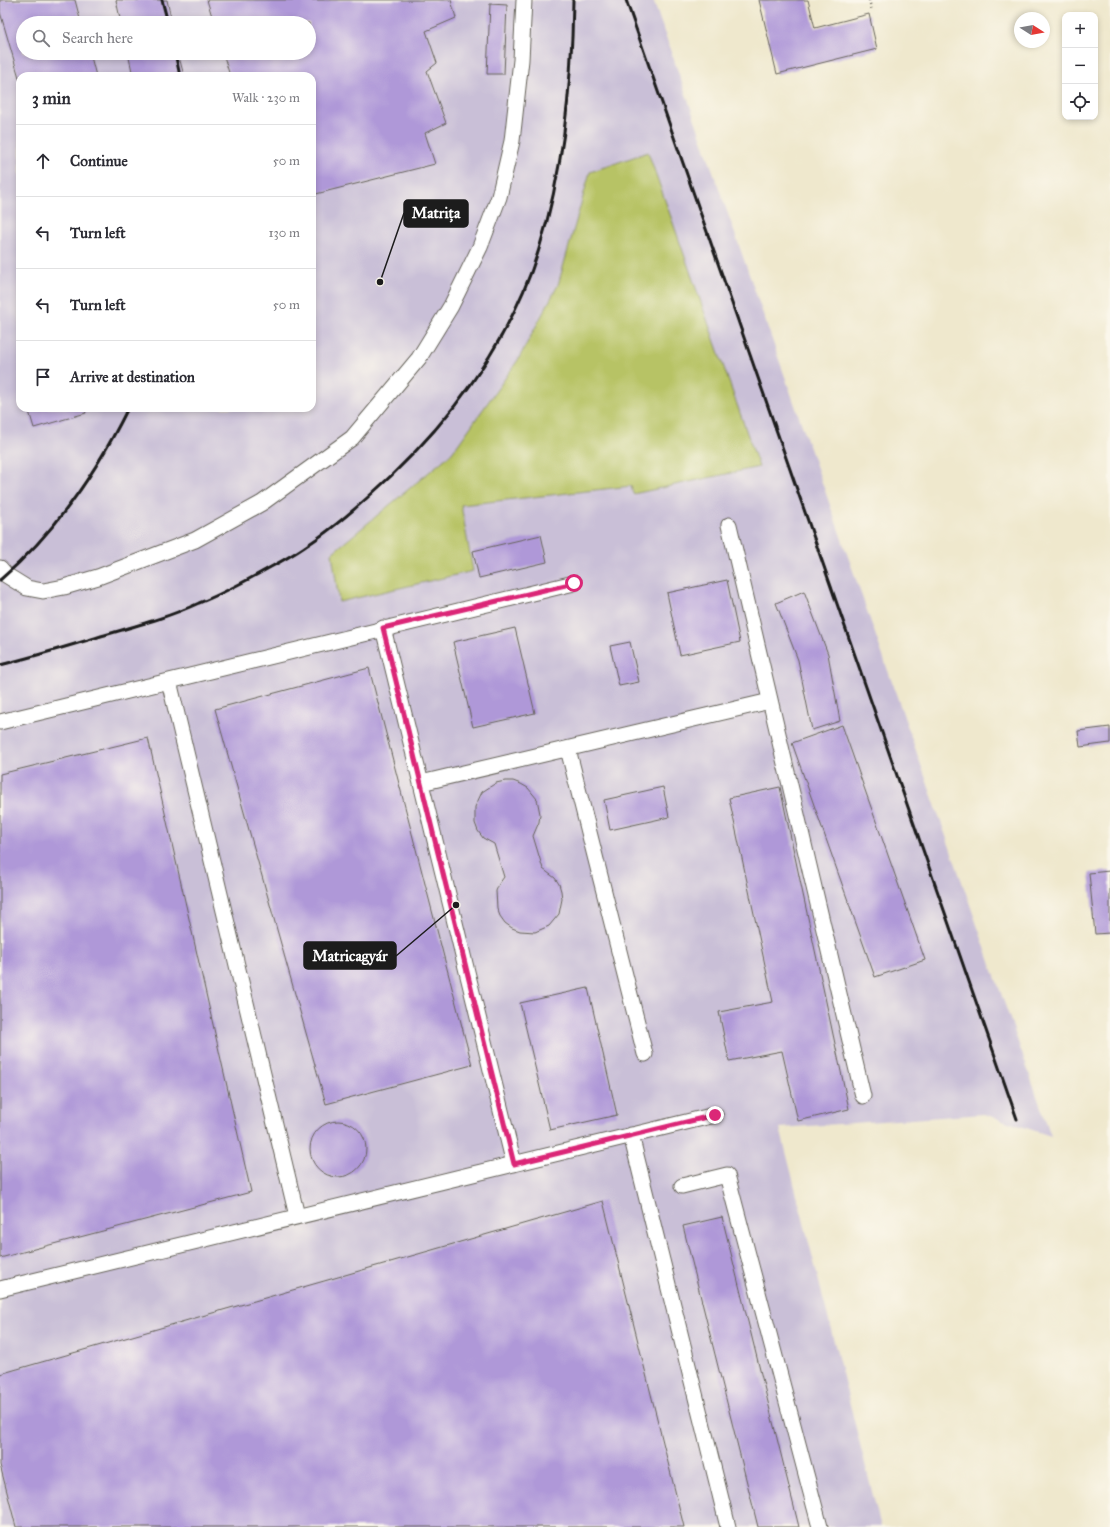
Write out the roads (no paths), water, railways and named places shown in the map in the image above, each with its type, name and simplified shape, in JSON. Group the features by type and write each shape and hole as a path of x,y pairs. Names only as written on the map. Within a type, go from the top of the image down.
{"lane":[{"path":"0,568 6,575 27,588 43,591 98,578 195,540 262,503 352,438 419,358 451,306 480,247 499,197 512,141 521,60 524,0"},
{"path":"729,525 863,1096"},
{"path":"0,722 383,628 574,583"},
{"path":"383,628 514,1164"},
{"path":"169,681 297,1216"},
{"path":"421,783 770,701"},
{"path":"568,749 645,1054"},
{"path":"0,1289 715,1115"},
{"path":"631,1135 728,1527"},
{"path":"682,1186 727,1176 820,1527"}],"railway":[{"path":"162,0 166,16"},
{"path":"0,665 149,622 174,613 222,593 284,560 322,535 360,504 395,472 447,415 470,385 510,320 526,285 539,249 555,188 565,126 571,63 573,0"},
{"path":"626,0 1017,1119"},
{"path":"177,60 179,72"},
{"path":"0,580 39,542 73,501 102,456 126,412"}],"place":[{"name":"Matrița","path":"380,282"},
{"name":"Matricagyár","path":"456,905"}]}
